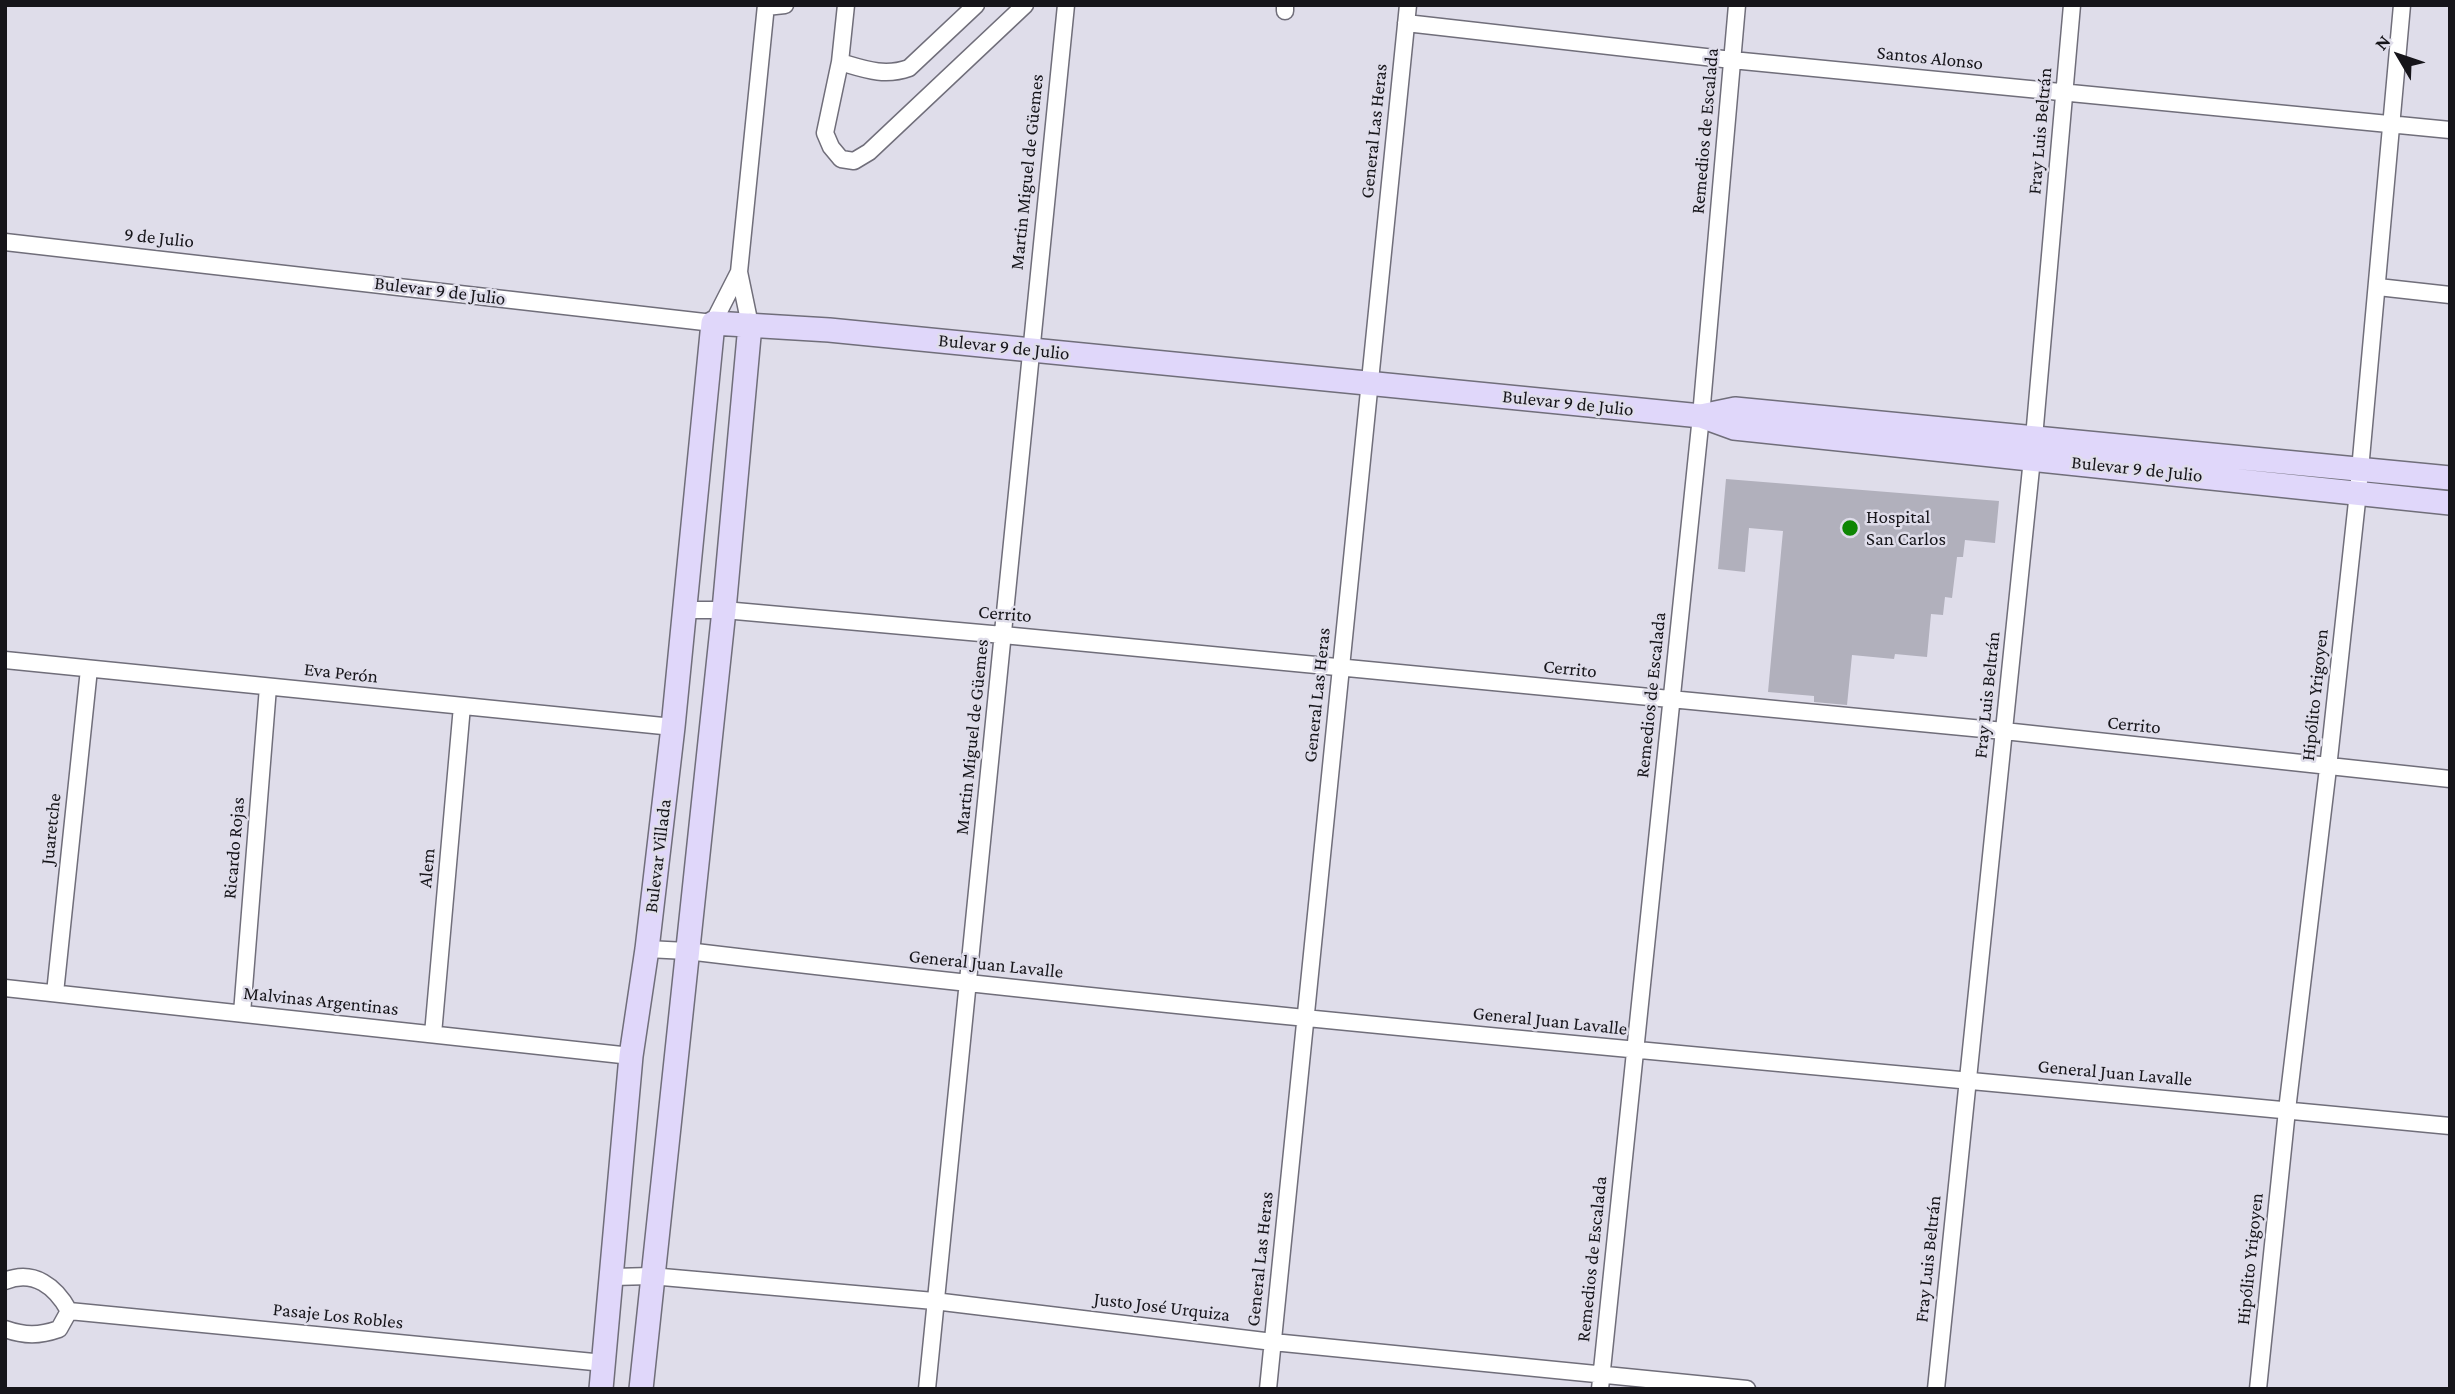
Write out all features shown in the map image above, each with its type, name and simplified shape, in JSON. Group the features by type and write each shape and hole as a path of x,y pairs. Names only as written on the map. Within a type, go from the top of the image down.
{"main road":[{"name":"Bulevar 9 de Julio","path":"713,323 829,330 1701,416 1735,409 2450,502"},
{"name":"Bulevar Villada","path":"601,1389 631,1056 647,949 673,727 713,323"},
{"name":"Bulevar Villada","path":"640,1389 724,610 750,325"},
{"name":"Bulevar 9 de Julio","path":"2033,449 2360,468 2450,478"}],"street":[{"path":"750,325 738,272 766,6 785,5"},
{"path":"846,5 840,62 825,134 841,159 853,160 869,152 1025,5"},
{"path":"840,62 881,73 894,73 909,68 976,5"},
{"name":"Martin Miguel de Güemes","path":"927,1389 1066,5"},
{"name":"General Las Heras","path":"1268,1389 1408,5"},
{"name":"Remedios de Escalada","path":"1600,1382 1701,416 1737,5"},
{"name":"Fray Luis Beltrán","path":"1936,1389 2033,449 2072,5"},
{"name":"Hipólito Yrigoyen","path":"2258,1389 2358,492 2402,5"},
{"name":"Santos Alonso","path":"1406,23 1732,60 2450,130"},
{"name":"9 de Julio","path":"5,242 307,276"},
{"path":"713,323 738,272"},
{"name":"Bulevar 9 de Julio","path":"307,276 713,323"},
{"path":"2378,287 2450,295"},
{"name":"Cerrito","path":"685,610 724,610 1341,667 2004,731 2328,768 2450,779"},
{"name":"Eva Perón","path":"5,660 673,727"},
{"name":"Juaretche","path":"55,993 89,669"},
{"name":"Ricardo Rojas","path":"242,1013 268,687"},
{"name":"Alem","path":"433,1034 462,706"},
{"name":"General Juan Lavalle","path":"647,949 687,951 969,985 2450,1126"},
{"name":"Malvinas Argentinas","path":"5,988 631,1056"},
{"name":"Justo José Urquiza","path":"613,1277 651,1276 934,1301 1600,1382 1748,1389"},
{"path":"5,1281 12,1278 32,1278 60,1294 69,1311 59,1329 42,1335 21,1335 5,1329"},
{"name":"Pasaje Los Robles","path":"69,1311 604,1363"}],"building":[{"path":"1726,479 1999,501 1995,543 1965,540 1963,557 1957,557 1952,598 1945,597 1943,615 1931,614 1927,657 1895,654 1894,659 1852,655 1847,705 1814,702 1814,696 1768,692 1783,531 1749,528 1745,572 1718,569"}],"place":[{"name":"Hospital San Carlos","path":"1850,528"}]}
